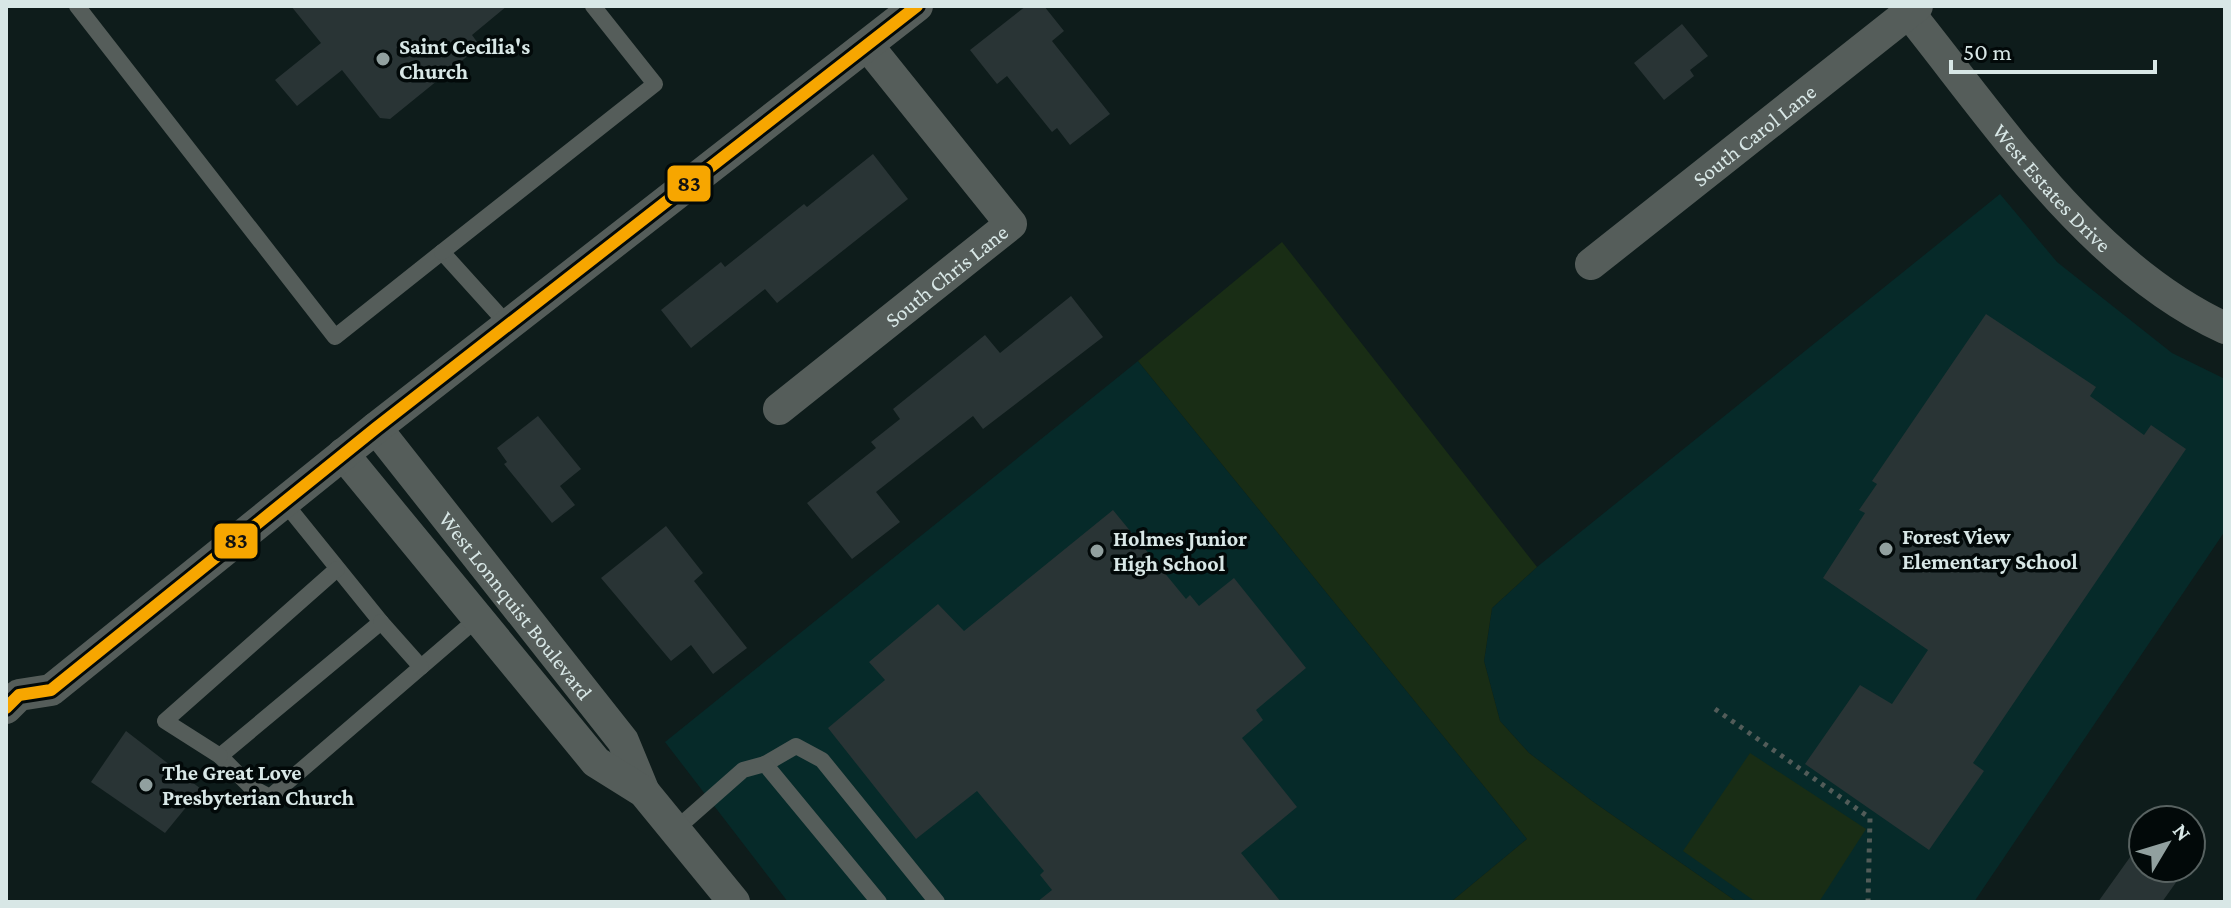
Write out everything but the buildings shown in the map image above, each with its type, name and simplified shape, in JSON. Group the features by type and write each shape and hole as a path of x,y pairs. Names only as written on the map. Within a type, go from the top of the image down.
{"street":[{"path":"10,695 51,690 343,454 917,6"},
{"name":"South Carol Lane","path":"1591,264 1913,9"},
{"name":"West Estates Drive","path":"1913,9 2067,210 2143,279 2222,324"},
{"name":"South Chris Lane","path":"779,409 1011,224 868,46"},
{"name":"West Lonnquist Boulevard","path":"376,428 623,741 644,792 732,901"},
{"name":"West Lonnquist Boulevard","path":"343,454 596,762 644,792"}],"lane":[{"path":"77,6 335,337 655,84 593,6"},
{"path":"442,252 509,326"},
{"path":"284,502 421,667"},
{"path":"337,569 165,721 220,756 251,787 270,797 478,618"},
{"path":"220,756 381,622"},
{"path":"675,830 743,770 765,764 796,746 822,760 937,902"},
{"path":"765,764 879,902"}],"path":[{"path":"1715,709 1870,818 1868,902"}],"shaded area":[{"name":"Forest View Elementary School","path":"2000,194 2057,262 2172,353 2225,379 2225,531 1974,902 1737,902 1529,753 1500,721 1484,661 1492,608 1537,567"},
{"name":"Holmes Junior High School","path":"1138,361 1527,839 1451,902 788,902 665,742"}],"green space":[{"path":"1282,242 1537,567 1492,608 1484,661 1500,721 1529,753 1737,902 1451,902 1527,839 1138,361"},
{"path":"1750,753 1866,829 1819,902 1756,902 1683,851"}],"transit line":[{"name":"83","path":"6,708 19,695 51,690 376,428 917,6"}],"place":[{"name":"Saint Cecilia's Church","path":"383,59"},
{"name":"Forest View Elementary School","path":"1886,549"},
{"name":"Holmes Junior High School","path":"1097,551"},
{"name":"The Great Love Presbyterian Church","path":"146,785"}]}
